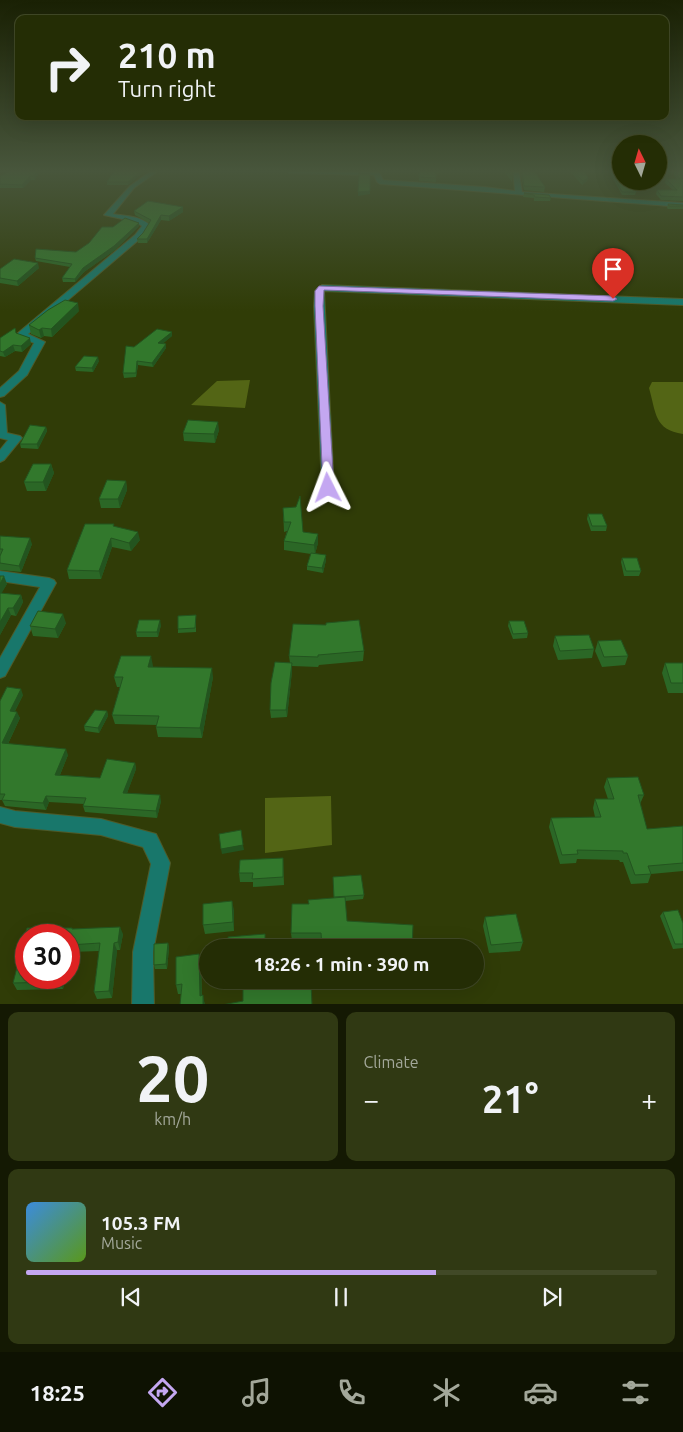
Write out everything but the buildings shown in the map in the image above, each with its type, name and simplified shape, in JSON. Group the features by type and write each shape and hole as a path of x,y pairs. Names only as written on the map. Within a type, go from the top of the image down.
{"street":[{"path":"0,394 23,373 40,342 22,335 138,237 146,225 138,220 125,218"},
{"path":"328,488 319,306 319,291 322,288 683,302"},
{"path":"0,405 1,435 16,438 0,458"},
{"path":"0,576 49,583 0,672"},
{"path":"0,815 15,819 101,827 148,840 160,863 143,952 143,1004"}],"shaded area":[{"path":"250,380 245,408 191,405 217,381"},
{"path":"652,382 683,382 683,434 666,429 661,424 655,412 649,388"},
{"path":"331,796 332,845 265,853 265,798"}],"route":[{"path":"328,488 319,306 320,289 330,287 613,299"}]}
